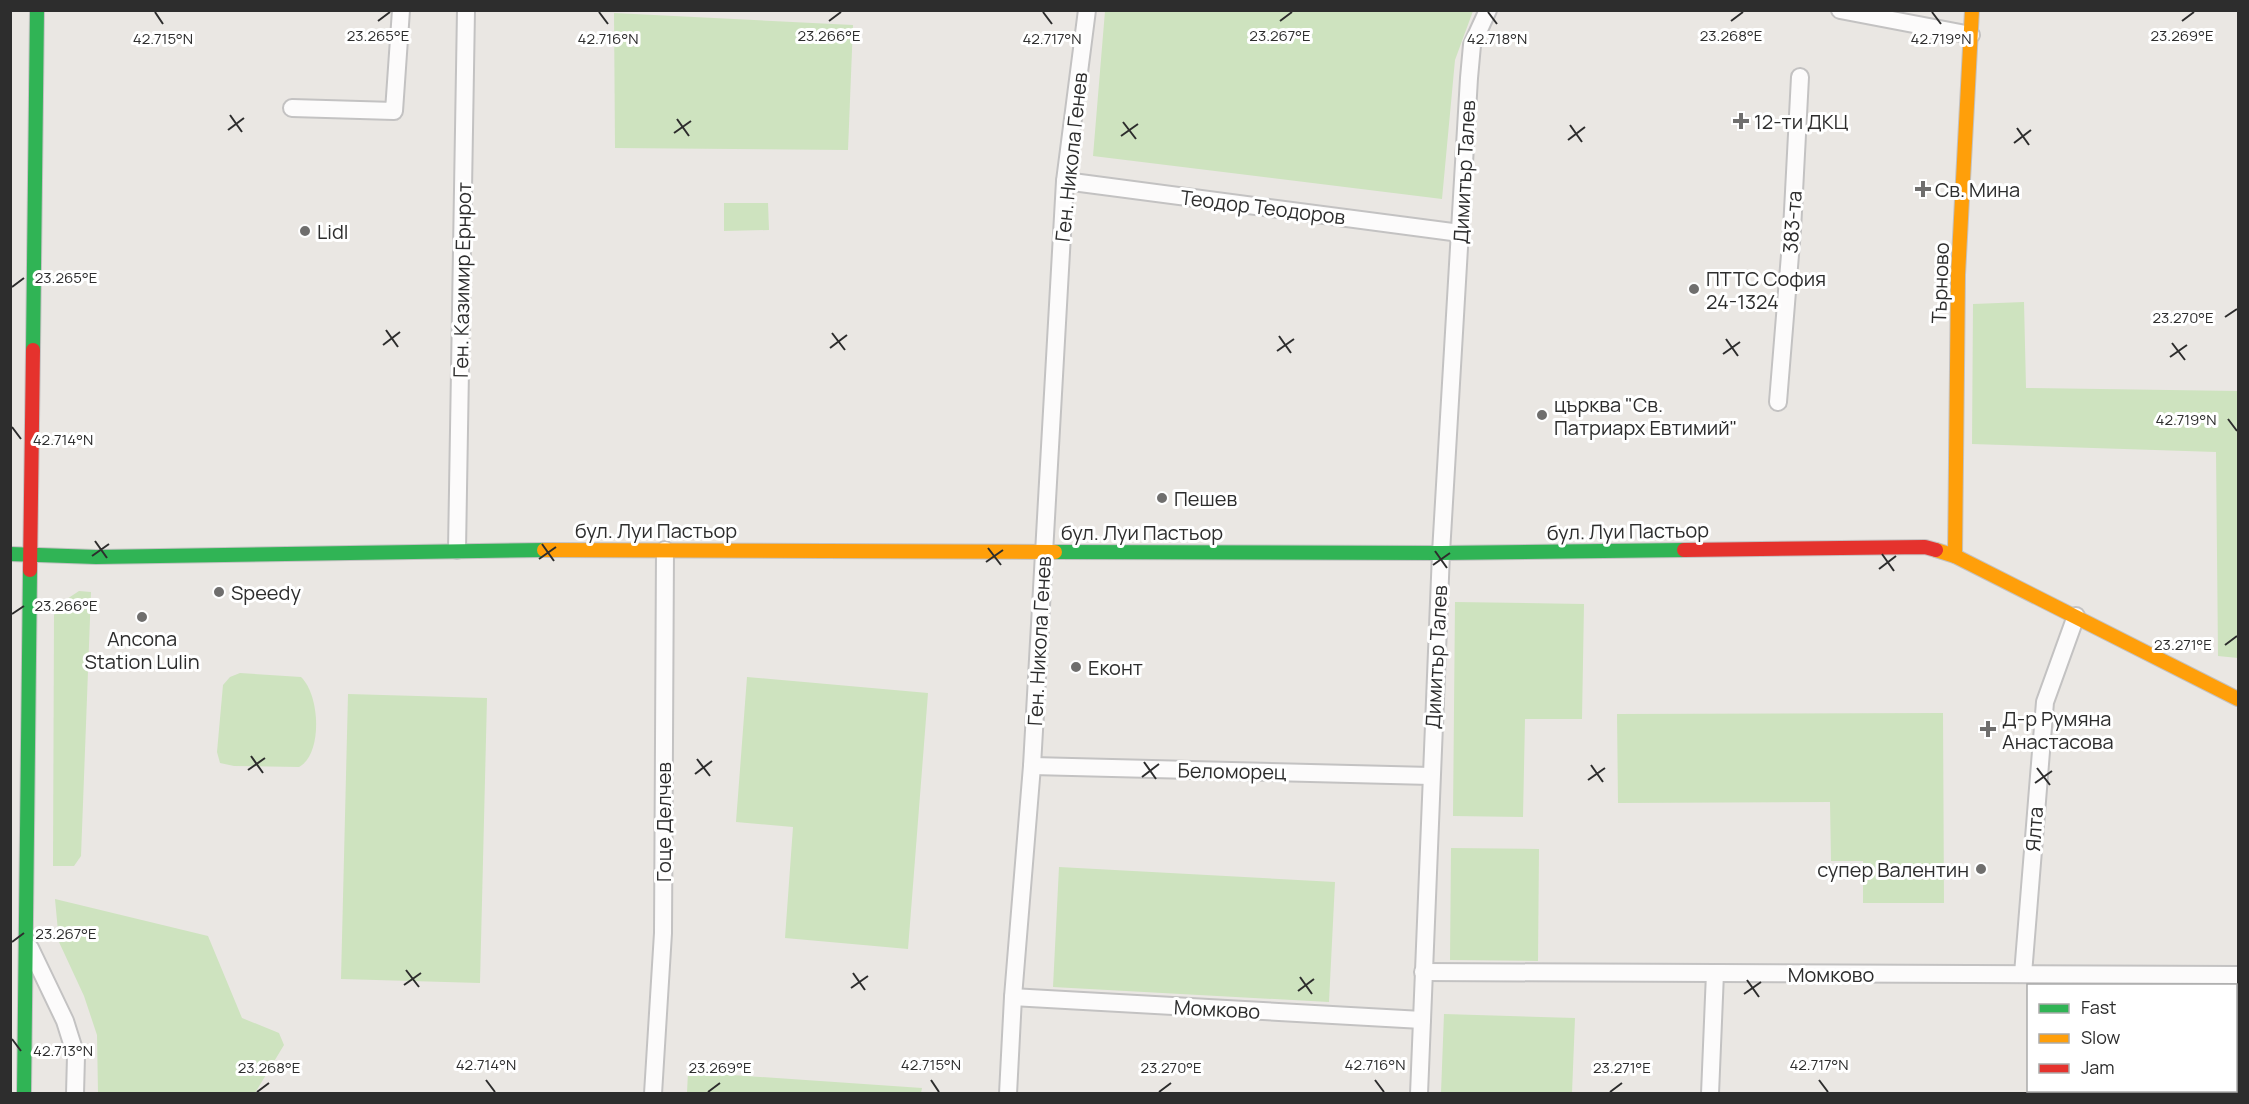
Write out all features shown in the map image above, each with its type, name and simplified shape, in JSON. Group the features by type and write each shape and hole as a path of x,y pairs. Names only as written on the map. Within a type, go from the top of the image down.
{"street":[{"path":"24,1094 37,10"},
{"path":"292,108 394,111 402,10"},
{"name":"Ген. Казимир Ернрот","path":"457,550 466,10"},
{"name":"Ген. Никола Генев","path":"1008,1094 1013,997 1032,766 1065,181 1087,10"},
{"name":"Димитър Талев","path":"1419,1094 1423,972 1432,831 1431,776 1441,553 1469,78 1472,45 1488,10"},
{"path":"1840,10 1971,35"},
{"name":"Търново","path":"1955,556 1958,275 1972,10"},
{"name":"383-та","path":"1778,402 1792,230 1800,77"},
{"name":"Теодор Теодоров","path":"1065,181 1460,233"},
{"name":"бул. Луи Пастьор","path":"10,554 96,557 457,550 1441,553 1887,546 1925,548 1955,556 2238,699"},
{"name":"Гоце Делчев","path":"653,1094 663,933 665,550"},
{"name":"Ялта","path":"2023,974 2044,702 2076,616"},
{"name":"Беломорец","path":"1032,766 1431,776"},
{"path":"25,939 65,1021 76,1056 75,1094"},
{"name":"Момково","path":"1423,972 2238,975"},
{"path":"1710,1094 1715,973"},
{"name":"Момково","path":"1013,997 1422,1020"}],"green space":[{"path":"1105,11 1473,11 1455,60 1442,199 1093,156"},
{"path":"614,13 853,25 848,150 615,148"},
{"path":"724,203 768,203 769,230 724,231"},
{"path":"2024,302 2026,388 2238,391 2238,658 2218,656 2216,452 1972,444 1973,304"},
{"path":"79,591 91,592 81,856 74,866 53,866 54,615 61,603"},
{"path":"1455,602 1584,604 1582,719 1525,719 1523,817 1453,816"},
{"path":"240,673 301,677 307,686 315,710 315,738 307,760 299,767 234,766 220,763 217,752 223,685 230,677"},
{"path":"747,677 928,693 908,949 785,938 793,827 736,822"},
{"path":"348,694 487,698 480,983 341,979"},
{"path":"1943,713 1944,903 1863,903 1863,861 1831,861 1830,802 1618,803 1617,714"},
{"path":"1451,848 1539,849 1538,961 1450,960"},
{"path":"1059,867 1335,882 1329,1002 1053,987"},
{"path":"55,899 208,936 242,1018 279,1033 284,1045 255,1093 98,1093 97,1035 84,996 59,942"},
{"path":"1444,1014 1575,1018 1572,1093 1441,1093"},
{"path":"688,1072 922,1088 921,1093 687,1093"},
{"path":"2216,1092 2216,1094 2035,1093"}],"traffic: fast":[{"path":"33,350 37,10"},
{"path":"10,554 96,557 544,550"},
{"path":"1055,552 1441,553 1684,550"},
{"path":"24,1094 30,570"}],"traffic: slow":[{"path":"1955,556 1958,275 1972,10"},
{"path":"544,550 1055,552"},
{"path":"1936,550 1955,556 2238,699"}],"traffic: jam":[{"path":"30,570 33,350"},
{"path":"1684,550 1925,547 1936,550"}],"place":[{"name":"12-ти ДКЦ","path":"1741,121"},
{"name":"Св. Мина","path":"1923,189"},
{"name":"Lidl","path":"305,231"},
{"name":"ПТТС София 24-1324","path":"1694,289"},
{"name":"църква \"Св. Патриарх Евтимий\"","path":"1542,415"},
{"name":"Пешев","path":"1162,498"},
{"name":"Speedy","path":"219,592"},
{"name":"Ancona Station Lulin","path":"142,617"},
{"name":"Еконт","path":"1076,667"},
{"name":"Д-р Румяна Анастасова","path":"1988,729"},
{"name":"супер Валентин","path":"1981,869"}]}
